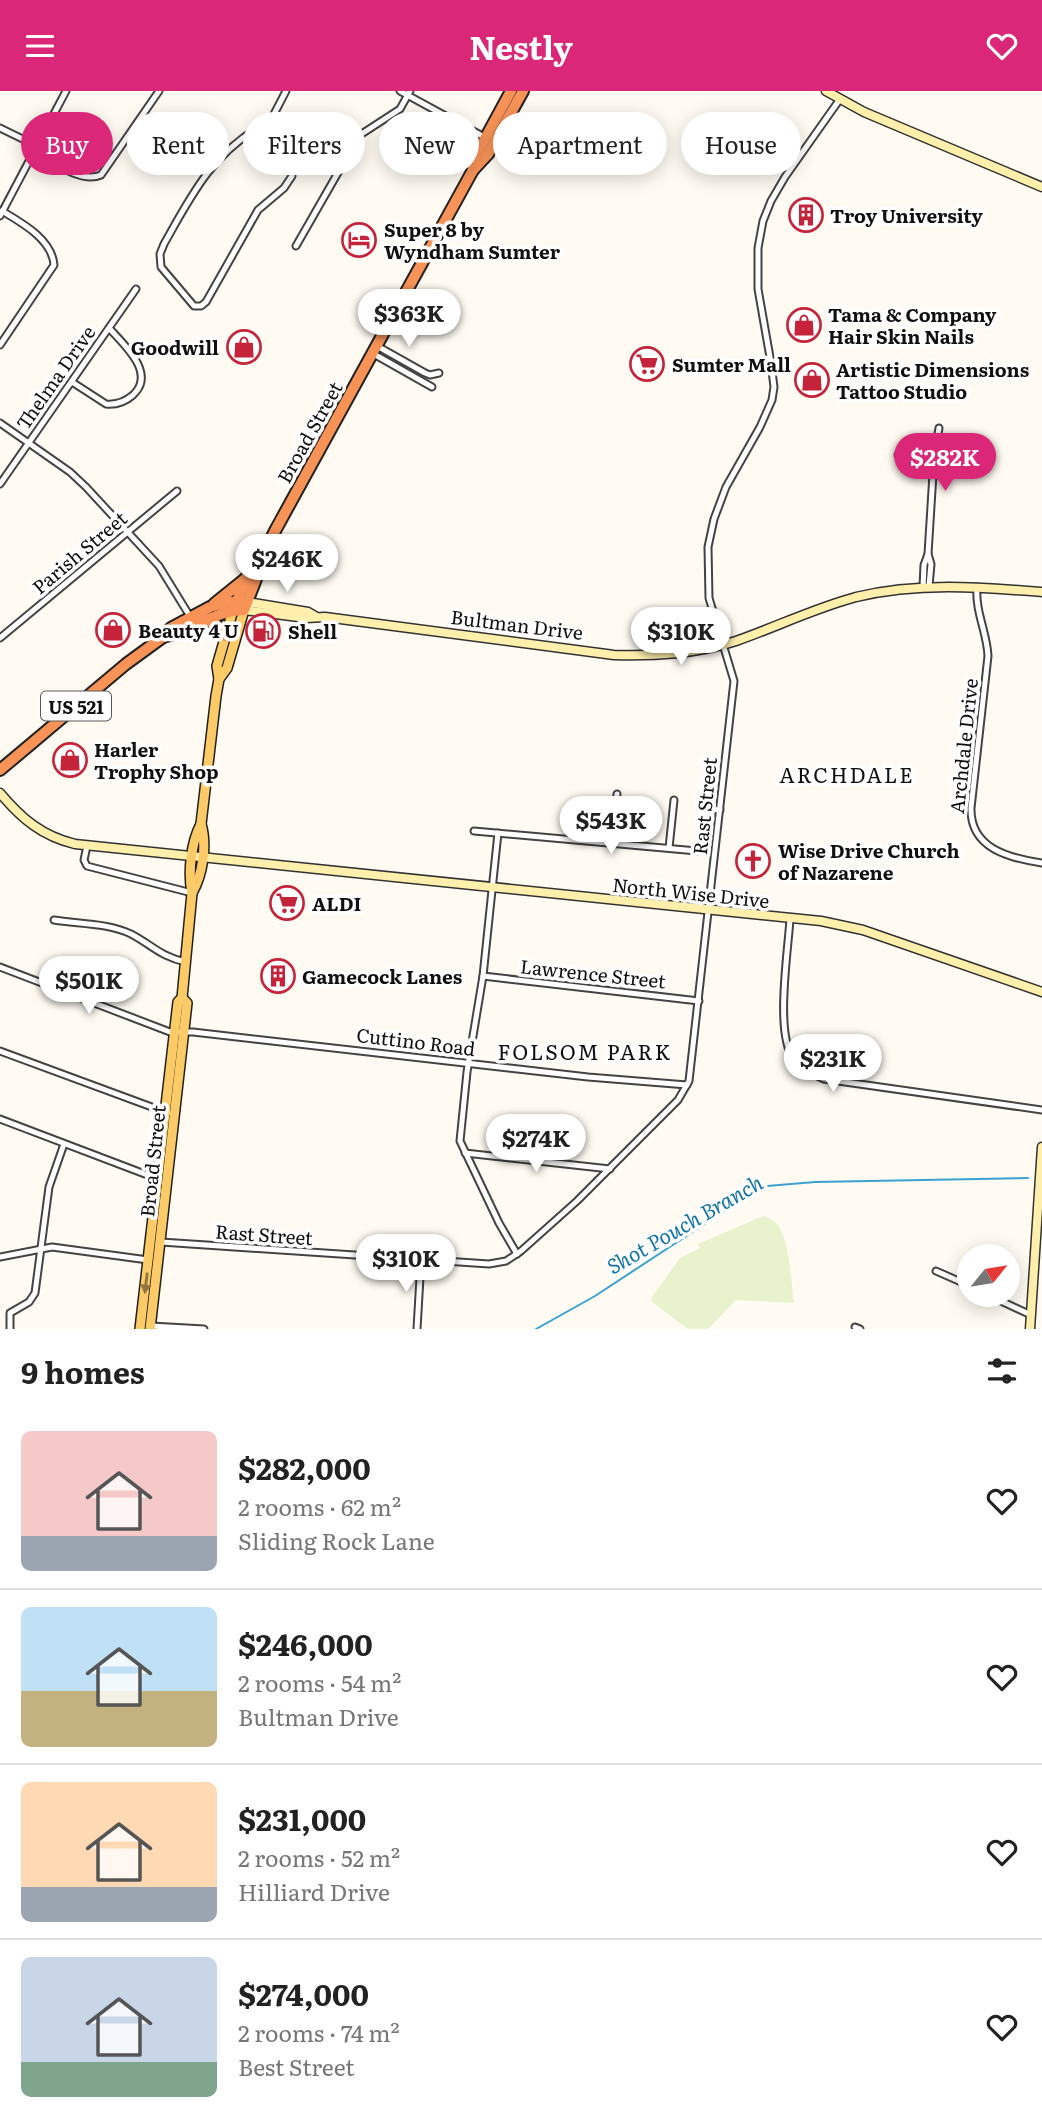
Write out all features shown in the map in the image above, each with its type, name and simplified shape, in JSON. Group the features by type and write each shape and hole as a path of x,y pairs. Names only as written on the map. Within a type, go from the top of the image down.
{"highway":[{"name":"Broad Street","path":"479,150 512,91"},
{"name":"Broad Street","path":"479,163 488,154 523,91"},
{"name":"Broad Street","path":"240,606 247,577 258,565 469,175"},
{"name":"Broad Street","path":"240,606 256,579 258,565"},
{"name":"US 521","path":"210,607 247,577"},
{"name":"Bultman Drive","path":"196,620 240,606"},
{"name":"Bultman Drive","path":"0,769 126,664 163,637 175,634 210,607 240,606"},
{"path":"196,620 215,624 225,636"}],"main road":[{"name":"Broad Street","path":"150,1327 179,1032 187,1003 182,998 192,893 199,880 195,835 201,824 219,679 217,666 225,636 240,606"},
{"name":"Broad Street","path":"219,679 226,668 240,606"},
{"name":"Broad Street","path":"140,1329 158,1179 170,1113"}],"street":[{"path":"55,112 66,91"},
{"path":"113,157 159,91"},
{"path":"275,112 286,91"},
{"path":"400,91 409,93 486,138"},
{"path":"826,91 864,112 1042,187"},
{"path":"296,246 360,135 392,116 400,109 409,93"},
{"name":"Rast Street","path":"160,1242 489,1264 506,1261 610,1169 678,1100 687,1085 699,1001 734,681 707,587 709,536 723,495 772,400 772,363 758,289 760,234 771,201 785,177 841,99"},
{"path":"261,126 288,160 292,176 284,188 258,210 206,302 201,306 194,306 161,267 160,254 194,190 209,169 234,144 261,126"},
{"path":"0,128 21,141"},
{"path":"0,345 54,265 52,255 40,238 26,225 1,213 21,175"},
{"name":"Thelma Drive","path":"0,484 136,289"},
{"path":"72,381 106,404 112,405 126,400 137,390 141,378 139,366 109,328"},
{"path":"374,349 430,375 439,373"},
{"path":"374,349 432,387"},
{"path":"0,423 77,477 162,570 196,620"},
{"path":"926,587 924,565 928,554 934,458 939,428"},
{"path":"898,455 934,458"},
{"name":"Parish Street","path":"0,638 177,491"},
{"name":"Bultman Drive","path":"240,606 308,612 314,617 614,655 659,655 723,644 841,602 880,592 926,587 1042,591"},
{"name":"Archdale Drive","path":"977,587 976,606 987,640 988,656 971,800 971,825 979,840 986,844 1005,853 1042,863"},
{"name":"North Wise Drive","path":"0,793 28,824 61,841 86,846 821,921 863,930 1042,992"},
{"path":"611,843 617,794"},
{"path":"669,848 674,800"},
{"path":"474,831 694,851 700,849 705,814 710,809 720,810"},
{"path":"498,833 483,976 460,1141 499,1223 517,1254"},
{"path":"86,846 84,860 87,866 192,893"},
{"path":"790,919 785,1038 793,1057 806,1070 824,1079 1042,1110"},
{"path":"54,920 111,927 131,935 169,958 186,962"},
{"name":"Cuttino Road","path":"0,967 170,1033 687,1085"},
{"name":"Lawrence Street","path":"483,976 699,1001"},
{"path":"0,1051 170,1113"},
{"path":"0,1119 158,1179"},
{"path":"10,1329 10,1313 29,1302 35,1293 49,1187 64,1144"},
{"path":"1030,1329 1042,1147"},
{"path":"464,1153 610,1169"},
{"path":"0,1257 40,1248 148,1261"},
{"path":"417,1329 421,1260"},
{"path":"936,1271 957,1280"},
{"path":"1014,1307 1031,1315"},
{"path":"150,1327 204,1329"}],"green space":[{"path":"763,1216 775,1222 782,1233 794,1303 736,1300 708,1329 688,1329 652,1302 652,1297 680,1258 700,1248 698,1244"}],"waterway":[{"name":"Shot Pouch Branch","path":"536,1329 595,1296 767,1186 815,1182 1028,1178"}],"place":[{"name":"Troy University","path":"806,215"},
{"name":"Super 8 by Wyndham Sumter","path":"359,240"},
{"name":"Tama & Company Hair Skin Nails","path":"804,325"},
{"name":"Goodwill","path":"244,347"},
{"name":"Sumter Mall","path":"647,364"},
{"name":"Artistic Dimensions Tattoo Studio","path":"812,380"},
{"name":"Beauty 4 U","path":"113,630"},
{"name":"Shell","path":"263,631"},
{"name":"Harler Trophy Shop","path":"70,760"},
{"name":"Wise Drive Church of Nazarene","path":"753,861"},
{"name":"ALDI","path":"287,903"},
{"name":"Gamecock Lanes","path":"278,976"}],"district":[{"name":"ARCHDALE","path":"847,773"},
{"name":"FOLSOM PARK","path":"585,1050"}]}
